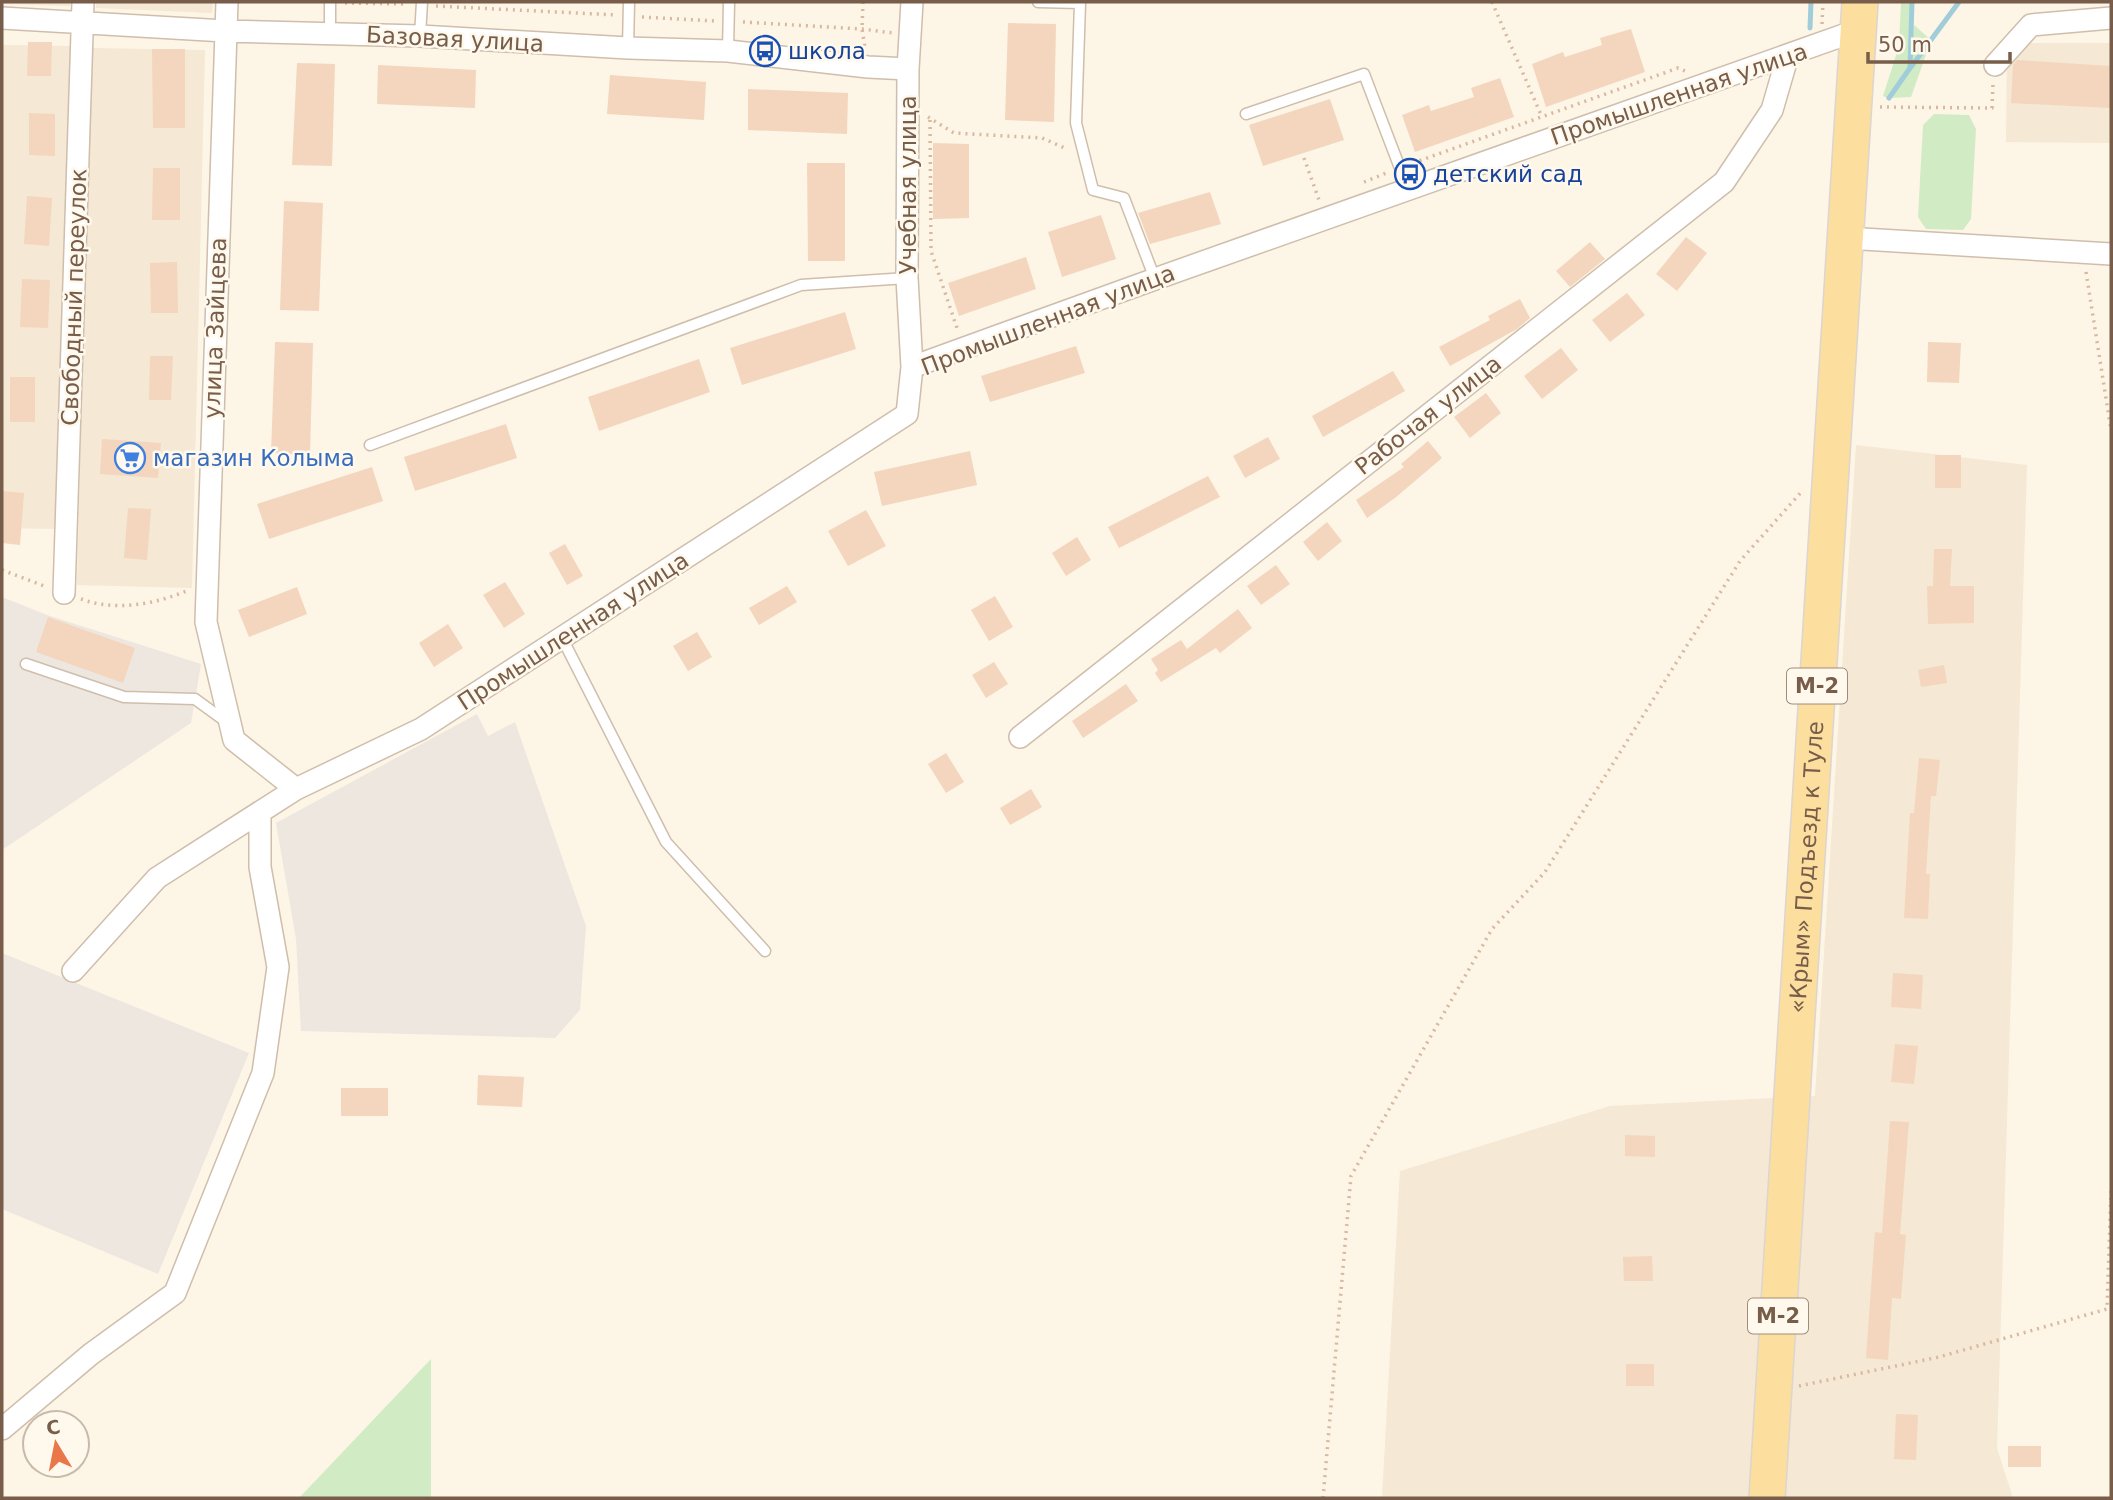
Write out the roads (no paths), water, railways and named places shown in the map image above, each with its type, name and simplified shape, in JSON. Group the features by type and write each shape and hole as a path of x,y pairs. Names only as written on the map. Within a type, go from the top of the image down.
{"main road":[{"name":"«Крым» Подъезд к Туле","path":"1767,1498 1859,16"}],"street":[{"name":"улица Зайцева","path":"227,2 205,622 234,740 296,789"},
{"name":"Учебная улица","path":"912,2 908,69 907,278 912,367"},
{"name":"Базовая улица","path":"2,18 83,12 225,31 420,36 728,51 908,69"},
{"name":"Свободный переулок","path":"64,593 83,12"},
{"name":"Промышленная улица","path":"73,971 157,878 296,789 421,729 907,414 912,367 1788,55 1859,16"},
{"path":"1995,65 2031,25 2111,18"},
{"name":"Рабочая улица","path":"1020,737 1724,182 1772,110 1788,55"},
{"path":"1846,238 2111,254"},
{"path":"2,1429 91,1354 174,1293 263,1073 278,967 260,867 260,813"}],"lane":[{"path":"330,2 330,33"},
{"path":"628,48 629,2"},
{"path":"728,51 729,2"},
{"path":"1038,2 1080,4 1076,123 1093,190 1124,198 1155,279"},
{"path":"420,36 421,3"},
{"path":"1246,114 1364,74 1408,189"},
{"path":"370,445 801,285 907,278"},
{"path":"562,638 666,842 765,951"},
{"path":"26,664 124,697 195,699 230,725"}],"waterway":[{"path":"1810,28 1811,2"},
{"path":"1889,98 1910,68 1912,2"},
{"path":"1911,67 1959,2"}],"place":[{"name":"школа","path":"765,51"},
{"name":"детский сад","path":"1410,174"},
{"name":"магазин Колыма","path":"130,458"}]}
